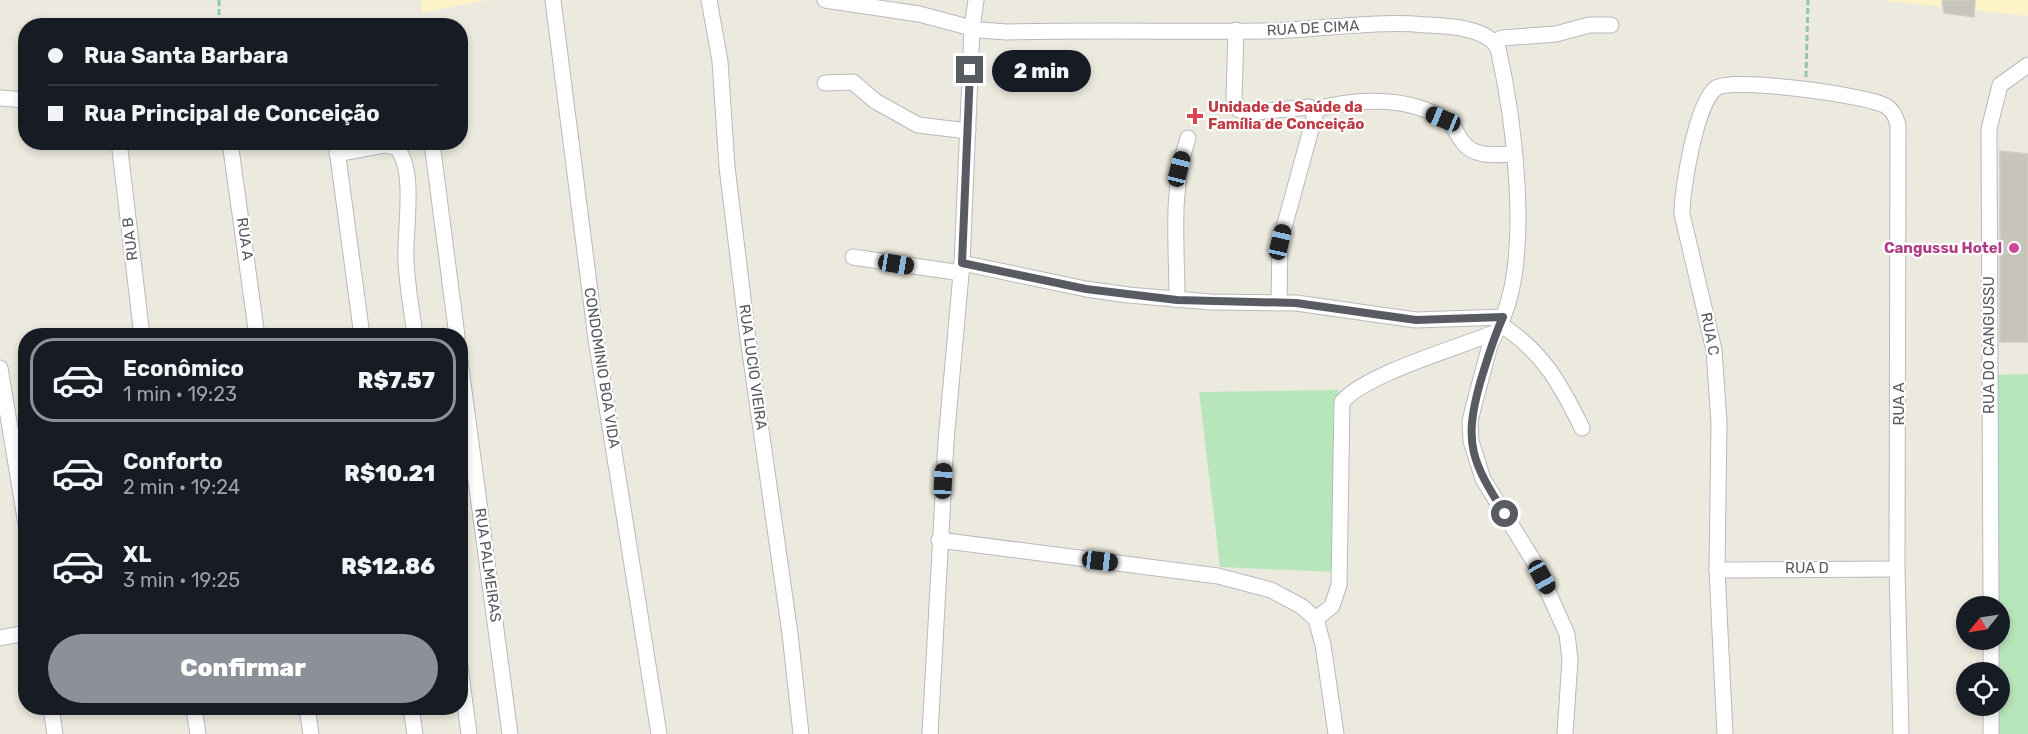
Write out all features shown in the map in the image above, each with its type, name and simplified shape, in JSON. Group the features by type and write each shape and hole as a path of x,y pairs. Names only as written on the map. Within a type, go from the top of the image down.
{"street":[{"name":"CONDOMINIO BOA VIDA","path":"553,0 596,339 659,734"},
{"name":"RUA LUCIO VIEIRA","path":"709,0 720,61 727,166 747,331 790,634 801,734"},
{"name":"RUA DE CIMA","path":"825,0 919,14 972,28 1007,32 1296,30 1396,23 1465,30 1485,35 1494,42"},
{"path":"930,734 939,540 962,268 972,28 976,0"},
{"path":"1565,734 1570,660 1567,634 1536,565 1483,479 1471,441 1470,421 1500,324 1511,299 1517,253 1514,154 1499,54 1494,42 1502,38 1556,34 1589,25 1611,25"},
{"path":"1236,30 1234,99 1238,109 1246,113 1298,107 1313,110 1358,101 1398,103 1448,122 1465,146 1478,153 1514,154"},
{"name":"RUA DO CANGUSSU","path":"1992,596 1989,129 2000,85 2028,65"},
{"path":"825,83 856,84 885,107 927,129 968,131"},
{"name":"RUA C","path":"1725,734 1716,570 1718,399 1714,350 1682,214 1687,165 1703,109 1709,96 1717,88 1739,83 1806,90 1859,99"},
{"path":"0,98 18,99"},
{"name":"RUA A","path":"1859,99 1886,106 1892,111 1898,125 1897,569 1901,734"},
{"path":"1279,303 1280,242 1291,195 1315,120 1313,110"},
{"path":"1177,300 1174,206 1179,169 1188,138"},
{"name":"RUA B","path":"120,150 141,328"},
{"name":"RUA A","path":"231,150 256,328"},
{"path":"336,150 361,328"},
{"path":"398,150 407,174 406,264 414,328"},
{"path":"433,150 456,328"},
{"path":"853,257 962,268 1086,289 1177,300 1279,303 1416,320 1475,318 1500,324 1538,353 1556,377 1582,428"},
{"path":"1316,619 1332,606 1339,585 1340,409 1349,395 1371,382 1500,324"},
{"path":"0,368 3,421 18,488"},
{"name":"RUA PALMEIRAS","path":"468,421 510,734"},
{"path":"939,540 1228,578 1270,590 1301,606 1316,619 1323,645 1336,734"},
{"name":"RUA D","path":"1716,570 1897,569"},
{"path":"0,638 18,635"},
{"path":"52,715 55,734"},
{"path":"196,715 198,734"},
{"path":"308,715 311,734"},
{"path":"412,715 415,734"},
{"path":"466,715 469,734"},
{"path":"1991,716 1991,734"}],"path":[{"path":"219,0 219,18"},
{"path":"1806,90 1808,0"}],"green space":[{"path":"2028,374 2028,734 1995,734 1995,716 2010,716 2010,662 1995,662 1994,650 2010,650 2010,596 1994,596 1991,375"},
{"path":"1338,390 1336,572 1220,567 1199,392"}],"sand":[{"path":"421,0 487,0 422,13"},
{"path":"1880,0 2028,0 2028,16"}],"building":[{"path":"1942,0 1975,0 1974,17 1944,13"},
{"name":"Cangussu Hotel","path":"2000,151 2028,154 2028,342 2000,342"}],"place":[{"name":"Unidade de Saúde da Família de Conceição","path":"1195,116"},
{"name":"Cangussu Hotel","path":"2014,248"}],"route":[{"path":"970,70 962,263 1086,289 1177,300 1255,304 1296,303 1416,320 1503,317 1490,345 1470,421 1475,459 1483,479 1505,514"}]}
